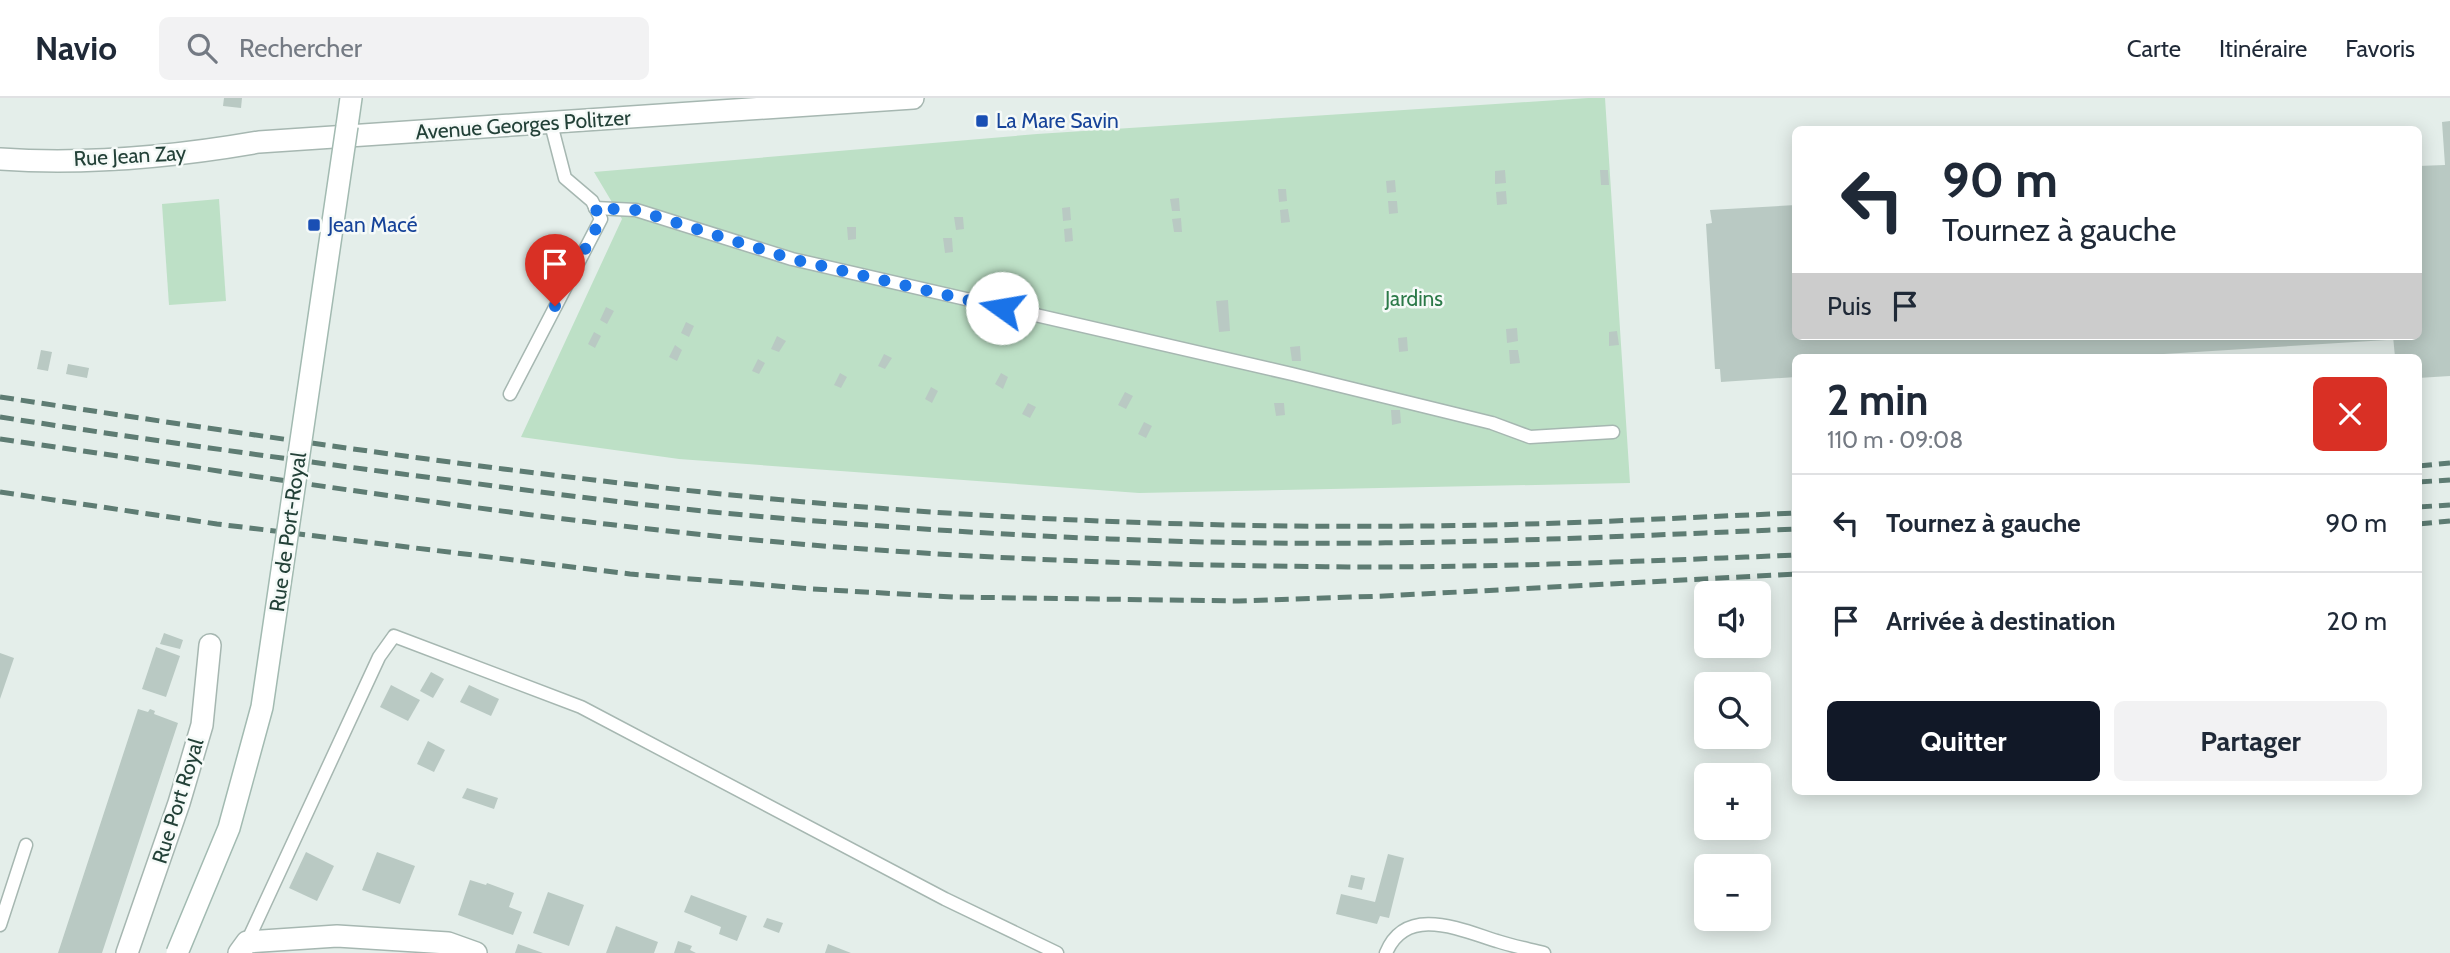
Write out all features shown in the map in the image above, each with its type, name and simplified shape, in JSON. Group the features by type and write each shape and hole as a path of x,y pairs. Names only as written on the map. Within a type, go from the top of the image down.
{"street":[{"name":"Rue de Port-Royal","path":"177,953 229,828 262,707 351,98"},
{"name":"Avenue Georges Politzer","path":"259,142 551,124 761,104 913,98"},
{"name":"Rue Jean Zay","path":"0,159 110,161 177,155 259,142"},
{"name":"Rue Port Royal","path":"127,953 179,803 202,725 210,645"},
{"path":"243,947 337,936 448,943 477,953"}],"lane":[{"path":"510,394 601,219 592,201 565,178 551,124"},
{"path":"595,208 636,210 792,259 1292,374 1492,423 1530,437 1613,432"},
{"path":"243,947 379,657 394,635 581,708 945,899 1057,953"},
{"path":"0,925 26,845"},
{"path":"1386,953 1400,934 1412,928 1439,923 1544,953"}],"green space":[{"name":"Jardins","path":"1605,98 1630,483 1139,493 679,459 521,437 622,219 594,172 1037,134"},
{"path":"219,199 226,301 169,305 162,204"}],"building":[{"path":"224,98 242,98 241,108 223,106"},
{"path":"2450,121 2450,376 2422,378 2422,354 2395,354 2393,340 2422,340 2422,166 2445,165 2442,122"},
{"path":"1505,170 1506,183 1495,184 1495,171"},
{"path":"1600,170 1608,170 1609,185 1601,185"},
{"path":"1395,180 1396,192 1387,193 1386,181"},
{"path":"1278,189 1286,189 1287,201 1279,202"},
{"path":"1506,191 1507,204 1497,205 1496,192"},
{"path":"1179,198 1180,211 1172,211 1170,199"},
{"path":"1388,201 1397,201 1398,213 1389,214"},
{"path":"1792,205 1792,340 2387,340 2164,354 1792,354 1792,377 1721,382 1720,369 1715,369 1706,224 1712,223 1710,210"},
{"path":"1070,207 1071,220 1063,221 1062,208"},
{"path":"1288,209 1290,222 1281,223 1280,210"},
{"path":"954,217 963,217 964,229 956,230"},
{"path":"1181,218 1182,232 1174,232 1172,219"},
{"path":"847,227 856,227 856,239 848,240"},
{"path":"1072,228 1073,241 1065,242 1064,229"},
{"path":"943,238 952,238 953,252 945,253"},
{"path":"1228,300 1230,331 1219,332 1216,301"},
{"path":"606,307 614,311 607,324 600,320"},
{"path":"686,322 694,326 689,337 681,333"},
{"path":"1517,328 1518,341 1507,343 1506,329"},
{"path":"1617,331 1619,345 1609,346 1609,332"},
{"path":"594,332 601,336 595,348 588,344"},
{"path":"777,336 786,341 779,352 771,349"},
{"path":"1407,337 1408,351 1399,352 1398,338"},
{"path":"675,345 682,350 677,361 669,357"},
{"path":"1300,346 1301,361 1292,361 1290,347"},
{"path":"41,350 52,352 48,371 37,369"},
{"path":"1509,350 1518,350 1520,363 1510,364"},
{"path":"884,354 892,358 885,369 878,366"},
{"path":"758,359 765,363 759,374 752,371"},
{"path":"68,364 89,368 87,378 66,374"},
{"path":"840,373 847,377 841,388 834,385"},
{"path":"1001,373 1008,377 1003,389 995,384"},
{"path":"931,387 938,391 932,403 925,399"},
{"path":"1125,392 1133,396 1126,409 1118,405"},
{"path":"1028,403 1036,407 1030,418 1022,414"},
{"path":"1274,403 1284,403 1285,415 1276,416"},
{"path":"1391,410 1400,410 1401,423 1392,425"},
{"path":"1144,422 1152,426 1146,438 1138,434"},
{"path":"164,633 183,640 180,649 160,644"},
{"path":"156,647 180,656 166,697 142,689"},
{"path":"0,653 14,658 0,699"},
{"path":"431,672 444,679 433,698 420,691"},
{"path":"391,685 420,700 408,721 380,707"},
{"path":"469,685 499,699 491,716 460,702"},
{"path":"138,709 148,712 150,709 155,711 154,714 178,723 102,953 58,953"},
{"path":"428,741 445,750 434,772 417,764"},
{"path":"467,788 498,798 494,809 462,798"},
{"path":"306,852 334,866 317,901 289,888"},
{"path":"377,852 415,866 400,904 362,890"},
{"path":"1388,854 1404,858 1389,918 1380,916 1377,924 1336,914 1341,894 1375,902"},
{"path":"1351,875 1365,878 1362,890 1348,887"},
{"path":"470,880 514,893 509,907 522,912 513,935 458,915"},
{"path":"548,892 584,905 569,946 533,933"},
{"path":"691,895 747,916 737,941 719,934 721,927 684,912"},
{"path":"767,918 783,923 779,933 763,927"},
{"path":"616,926 658,942 654,953 606,953"},
{"path":"678,941 692,946 690,950 696,953 674,953"},
{"path":"518,944 543,953 515,953"},
{"path":"828,944 851,953 825,953"}],"railway":[{"path":"0,397 457,463 687,490 917,511 1274,526 1526,524 1792,513"},
{"path":"0,417 280,458 619,502 935,530 1153,541 1370,543 1792,529"},
{"path":"0,439 566,519 908,552 1134,563 1361,567 1524,565 1792,555"},
{"path":"2422,466 2450,463"},
{"path":"2422,482 2450,480"},
{"path":"0,492 217,524 630,574 953,597 1239,601 1792,574"},
{"path":"2422,507 2450,505"},
{"path":"2422,524 2450,521"}],"place":[{"name":"La Mare Savin","path":"982,121"},
{"name":"Jean Macé","path":"314,225"}],"route":[{"path":"555,306 601,219 595,208 636,210 792,259 1002,308"}]}
